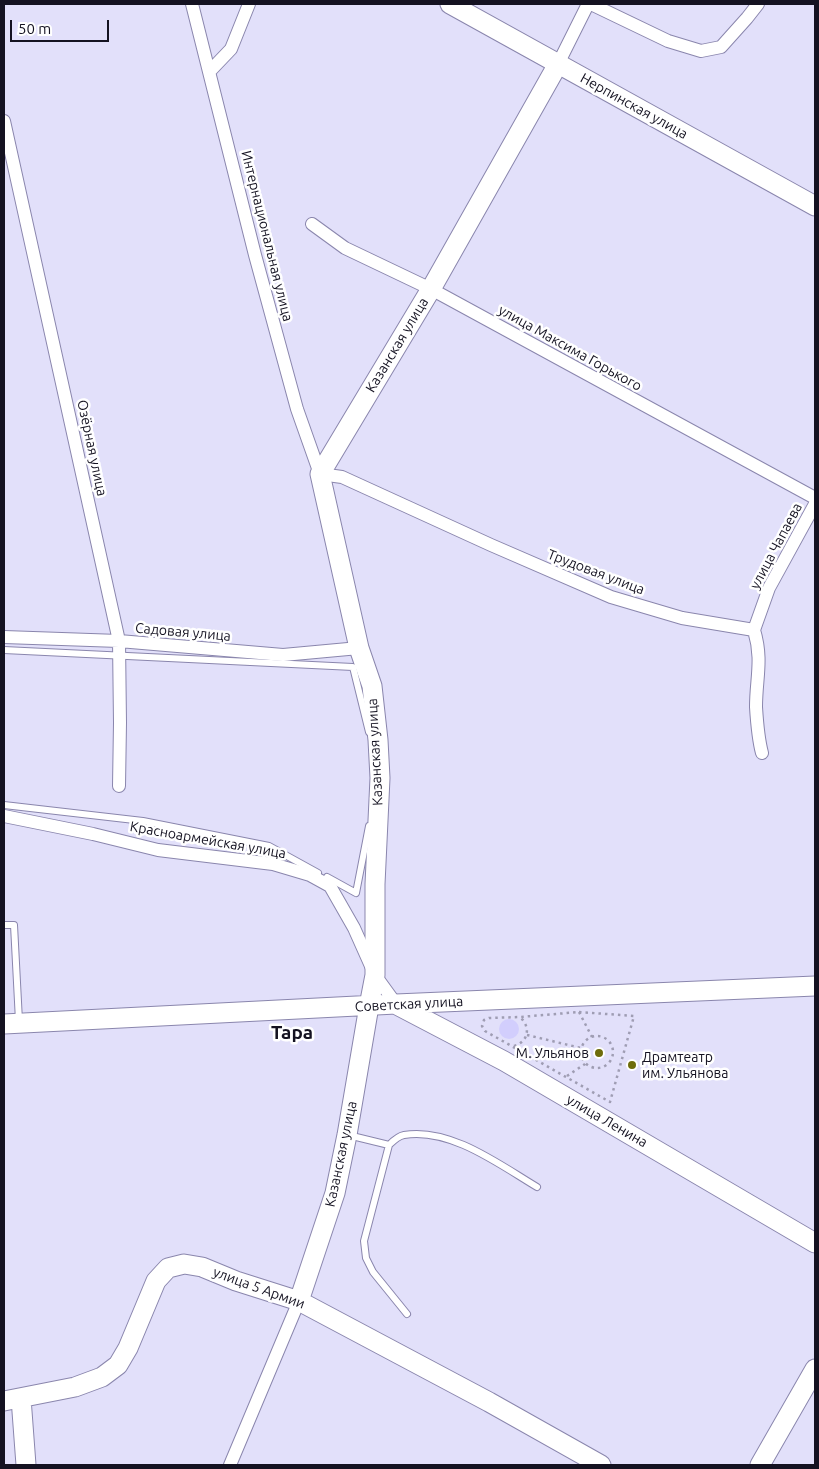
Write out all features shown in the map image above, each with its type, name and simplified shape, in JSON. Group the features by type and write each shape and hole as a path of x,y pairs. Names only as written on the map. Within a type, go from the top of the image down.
{"main road":[{"name":"Нерпинская улица","path":"452,4 815,206"},
{"name":"Казанская улица","path":"299,1301 335,1192 375,975 375,884 380,778 378,740 372,686 359,648 320,474 431,289 558,64"},
{"name":"Советская улица","path":"11,1024 396,1004 815,986"},
{"name":"улица Ленина","path":"396,1004 504,1061 815,1243"},
{"name":"улица 5 Армии","path":"13,1400 75,1387 102,1377 118,1365 128,1348 156,1281 168,1268 184,1264 202,1268 299,1301 489,1402 601,1465"},
{"path":"760,1465 815,1369"},
{"path":"13,1400 26,1465"}],"street":[{"name":"Интернациональная улица","path":"192,4 294,399 320,474"},
{"path":"210,71 231,49 249,4"},
{"name":"Казанская улица","path":"558,64 590,4 668,41 701,51 721,47 758,4"},
{"name":"Озёрная улица","path":"4,120 119,641 119,786"},
{"name":"улица Максима Горького","path":"312,224 345,248 431,289 815,498"},
{"name":"Трудовая улица","path":"320,474 342,477 611,597 682,618 754,630"},
{"name":"улица Чапаева","path":"754,630 769,588 815,504"},
{"path":"754,630 759,647 756,705 758,734 762,753"},
{"name":"Садовая улица","path":"4,637 119,641 283,655 359,648"},
{"name":"Красноармейская улица","path":"4,816 93,834 158,850 273,864 310,875 330,886 354,928 375,975 396,1004"},
{"name":"Казанская улица","path":"230,1465 299,1301"}],"lane":[{"path":"4,650 353,667 372,749 372,767"},
{"path":"4,806 143,821 269,846 356,893 369,823"},
{"path":"4,925 14,925 11,1024"},
{"path":"347,1135 389,1145"},
{"path":"407,1314 373,1272 366,1258 364,1241 389,1145 403,1135 430,1135 461,1143 537,1187"}],"path":[{"path":"579,1012 592,1037"},
{"path":"579,1012 634,1016 610,1102 485,1031 484,1020 489,1018 520,1017 579,1012"},
{"path":"520,1017 525,1023 527,1035"},
{"path":"512,1046 519,1044 527,1035"},
{"path":"527,1035 582,1048"},
{"path":"592,1037 604,1037 609,1041 614,1051 611,1062 601,1068 590,1067 582,1059 584,1043 592,1037"},
{"path":"567,1076 586,1064"}],"shaded area":[{"path":"505,1019 513,1019 519,1025 519,1033 513,1039 505,1039 499,1033 499,1025"}],"place":[{"name":"М. Ульянов","path":"599,1053"},
{"name":"Драмтеатр им. Ульянова","path":"632,1065"}],"district":[{"name":"Тара","path":"292,1033"}]}
